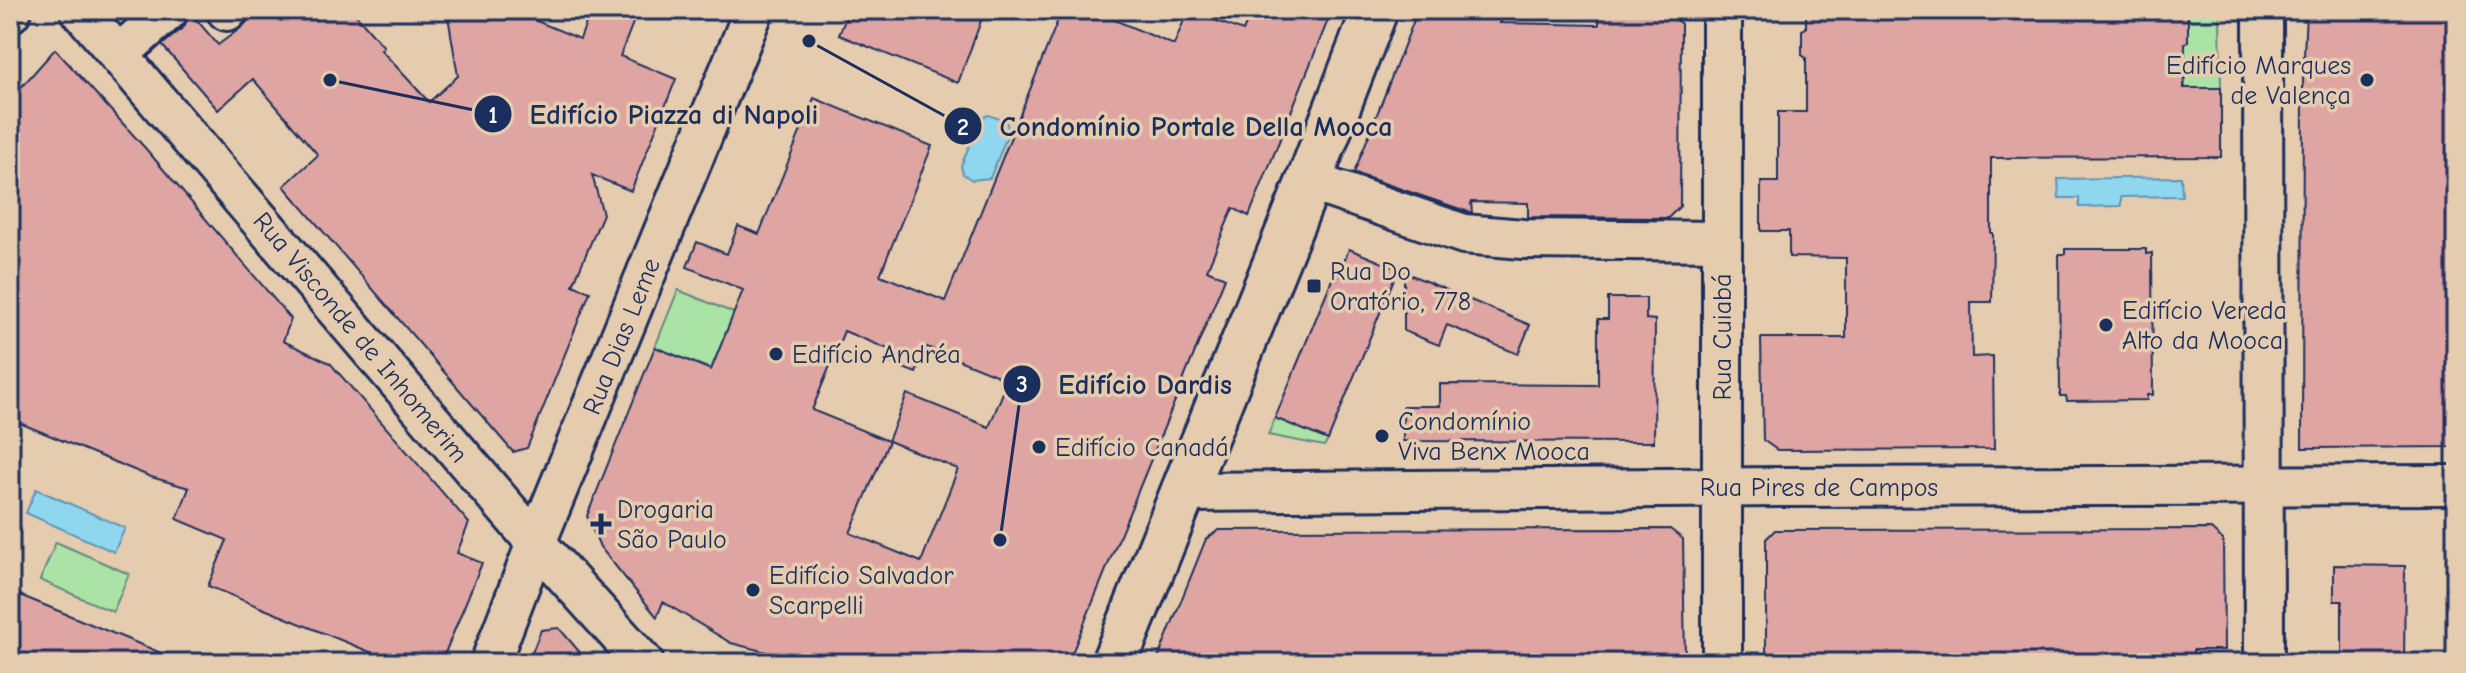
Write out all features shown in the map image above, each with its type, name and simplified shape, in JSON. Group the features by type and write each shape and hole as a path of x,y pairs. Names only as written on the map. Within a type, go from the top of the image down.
{"street":[{"name":"Rua Visconde de Inhomerim","path":"80,10 536,543 644,663"},
{"path":"119,54 169,10"},
{"name":"Rua Dias Leme","path":"490,663 754,10"},
{"path":"1114,663 1375,10"},
{"name":"Rua Cuiabá","path":"1722,10 1722,663"},
{"path":"2263,10 2264,663"},
{"path":"1309,181 1464,234 1523,239 1722,241"},
{"name":"Rua Pires de Campos","path":"1183,492 2456,485"}],"green space":[{"path":"2184,10 2220,10 2221,88 2185,88 2188,16"},
{"path":"678,290 734,313 711,369 655,347"},
{"path":"1275,418 1328,440 1324,446 1268,435"},
{"path":"56,542 129,574 113,612 40,580"}],"water":[{"path":"988,115 1006,121 1009,131 990,178 972,180 963,174 961,166 980,119"},
{"path":"2181,177 2182,196 2121,197 2121,206 2079,207 2079,198 2059,198 2058,179"},
{"path":"36,489 125,528 114,552 26,513"}],"building":[{"path":"258,10 352,10 384,47 381,50 429,102 458,76 447,10 510,10 580,39 591,10 638,10 620,56 676,79 631,191 592,175 603,214 573,285 590,292 527,448 513,452 284,186 318,155 253,79 218,110 162,45 184,27 190,12 218,45"},
{"path":"849,10 985,10 958,83 839,35"},
{"path":"1062,10 1091,10 1174,45 1188,10 1243,31 1252,10 1332,10 1249,216 1233,208 1207,270 1225,278 1068,663 809,663 731,643 663,602 657,617 600,547 587,516 655,347 711,370 743,290 687,267 697,242 727,254 738,226 759,234 814,98 932,146 880,275 945,301","holes":["844,331 893,351 888,362 916,373 927,347 1008,380 989,427 907,394 888,441 812,410","889,441 958,469 921,562 850,533"]},
{"path":"1418,10 1506,10 1500,23 1599,25 1599,10 1667,11 1681,24 1680,206 1668,218 1528,217 1528,203 1471,202 1472,213 1354,173"},
{"path":"1806,10 2188,10 2184,88 2221,88 2221,157 1991,158 1992,302 1971,302 1972,357 1993,356 1994,449 1777,450 1763,440 1761,338 1846,338 1846,258 1789,257 1789,231 1761,231 1761,182 1778,182 1778,112 1806,112 1806,58 1802,55 1802,30 1806,28"},
{"path":"2306,10 2456,10 2456,447 2302,448"},
{"path":"55,49 146,149 291,319 283,341 330,363 469,523 457,553 482,563 441,663 397,663 208,586 227,540 177,519 189,488 151,477 10,419 10,100"},
{"path":"1349,249 1398,269 1328,440 1275,418 1333,277 1337,279"},
{"name":"Edifício Vereda Alto da Mooca","path":"2065,249 2146,249 2146,254 2152,253 2153,395 2147,395 2147,400 2067,401 2066,396 2060,396 2059,254 2065,254"},
{"path":"1404,272 1530,325 1518,354 1447,325 1439,345 1404,331"},
{"path":"1608,298 1646,298 1646,319 1655,320 1654,442 1403,441 1403,406 1440,406 1440,384 1598,385 1598,319 1608,319"},
{"path":"1670,529 1683,539 1685,663 1469,663 1469,658 1402,659 1402,663 1156,663 1206,539 1219,530"},
{"path":"2211,529 2223,540 2224,650 2193,650 2193,663 1766,663 1766,539 1775,530"},
{"path":"2334,565 2405,566 2404,663 2342,663 2342,601 2334,601"},
{"path":"10,591 183,662 183,663 10,663"},
{"path":"559,628 589,663 528,663 541,630"}],"place":[{"name":"Condomínio Portale Della Mooca","path":"809,41"},
{"name":"Edifício Piazza di Napoli","path":"330,80"},
{"name":"Edifício Marques de Valença","path":"2367,80"},
{"name":"Rua Do Oratório, 778","path":"1314,286"},
{"name":"Edifício Vereda Alto da Mooca","path":"2106,325"},
{"name":"Edifício Andréa","path":"776,354"},
{"name":"Condomínio Viva Benx Mooca","path":"1382,436"},
{"name":"Edifício Canadá","path":"1039,447"},
{"name":"Drogaria São Paulo","path":"601,524"},
{"name":"Edifício Dardis","path":"1000,540"},
{"name":"Edifício Salvador Scarpelli","path":"753,590"}]}
